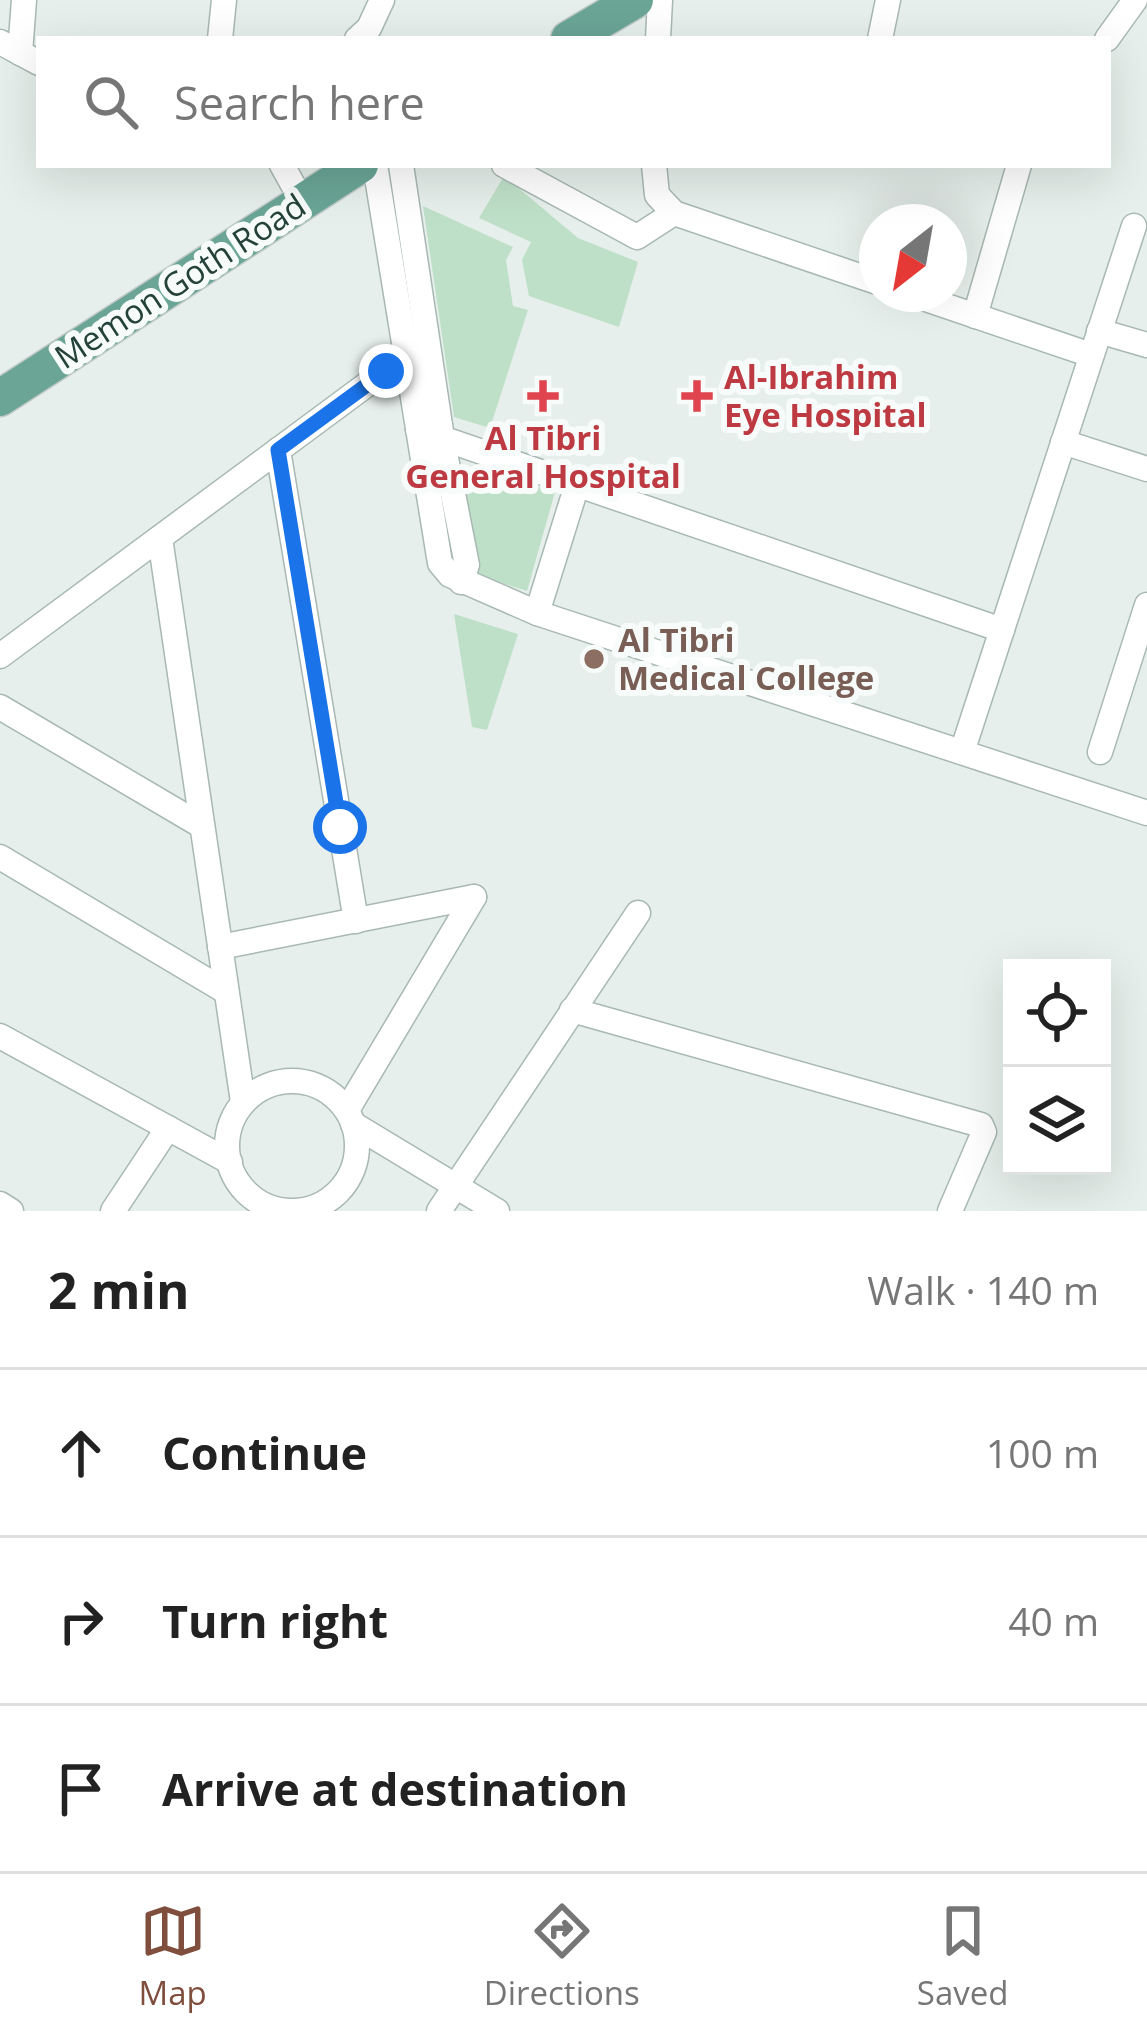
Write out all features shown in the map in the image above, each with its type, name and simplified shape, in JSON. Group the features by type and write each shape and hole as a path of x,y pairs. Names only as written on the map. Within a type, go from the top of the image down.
{"main road":[{"path":"574,36 635,0"},
{"name":"Memon Goth Road","path":"0,398 355,168"}],"street":[{"path":"20,53 24,0"},
{"path":"220,36 224,0"},
{"path":"360,36 369,28 382,0"},
{"path":"658,36 660,0"},
{"path":"881,36 888,0"},
{"path":"1109,36 1135,0"},
{"path":"281,168 302,201"},
{"path":"376,168 430,434 467,565 461,583 537,613 1147,813"},
{"path":"401,168 430,434"},
{"path":"510,168 637,237 674,213"},
{"path":"654,168 657,195 674,213 859,276"},
{"path":"975,316 1018,168"},
{"path":"962,752 1133,226"},
{"path":"963,312 1095,343 1147,346"},
{"path":"0,656 386,371"},
{"path":"430,434 1002,630"},
{"path":"1063,442 1147,469"},
{"path":"278,450 356,921"},
{"path":"537,613 577,485"},
{"path":"160,538 243,1102"},
{"path":"1100,752 1147,605"},
{"path":"0,707 202,826"},
{"path":"0,857 225,991"},
{"path":"220,947 474,897 350,1117 357,1156 349,1179 333,1197 312,1208 277,1210 245,1190 227,1147 231,1123 243,1102 261,1088 285,1081 309,1082 331,1093 350,1117 496,1211"},
{"path":"439,1211 638,913"},
{"path":"572,1010 981,1125 984,1132 950,1211"},
{"path":"0,1036 230,1162"},
{"path":"112,1211 168,1128"},
{"path":"0,1204 11,1211"}],"green space":[{"path":"504,176 578,238 638,262 619,327 529,296 522,260 531,242 479,218"},
{"path":"423,206 513,247 506,260 513,306 528,310 490,428 454,417"},
{"path":"491,470 555,492 527,591 476,575 458,499"},
{"path":"454,614 518,634 487,730 472,727"}],"place":[{"name":"Al Tibri General Hospital","path":"543,396"},
{"name":"Al-Ibrahim Eye Hospital","path":"697,396"},
{"name":"Al Tibri Medical College","path":"594,659"}],"route":[{"path":"340,827 278,450 386,371"}]}
